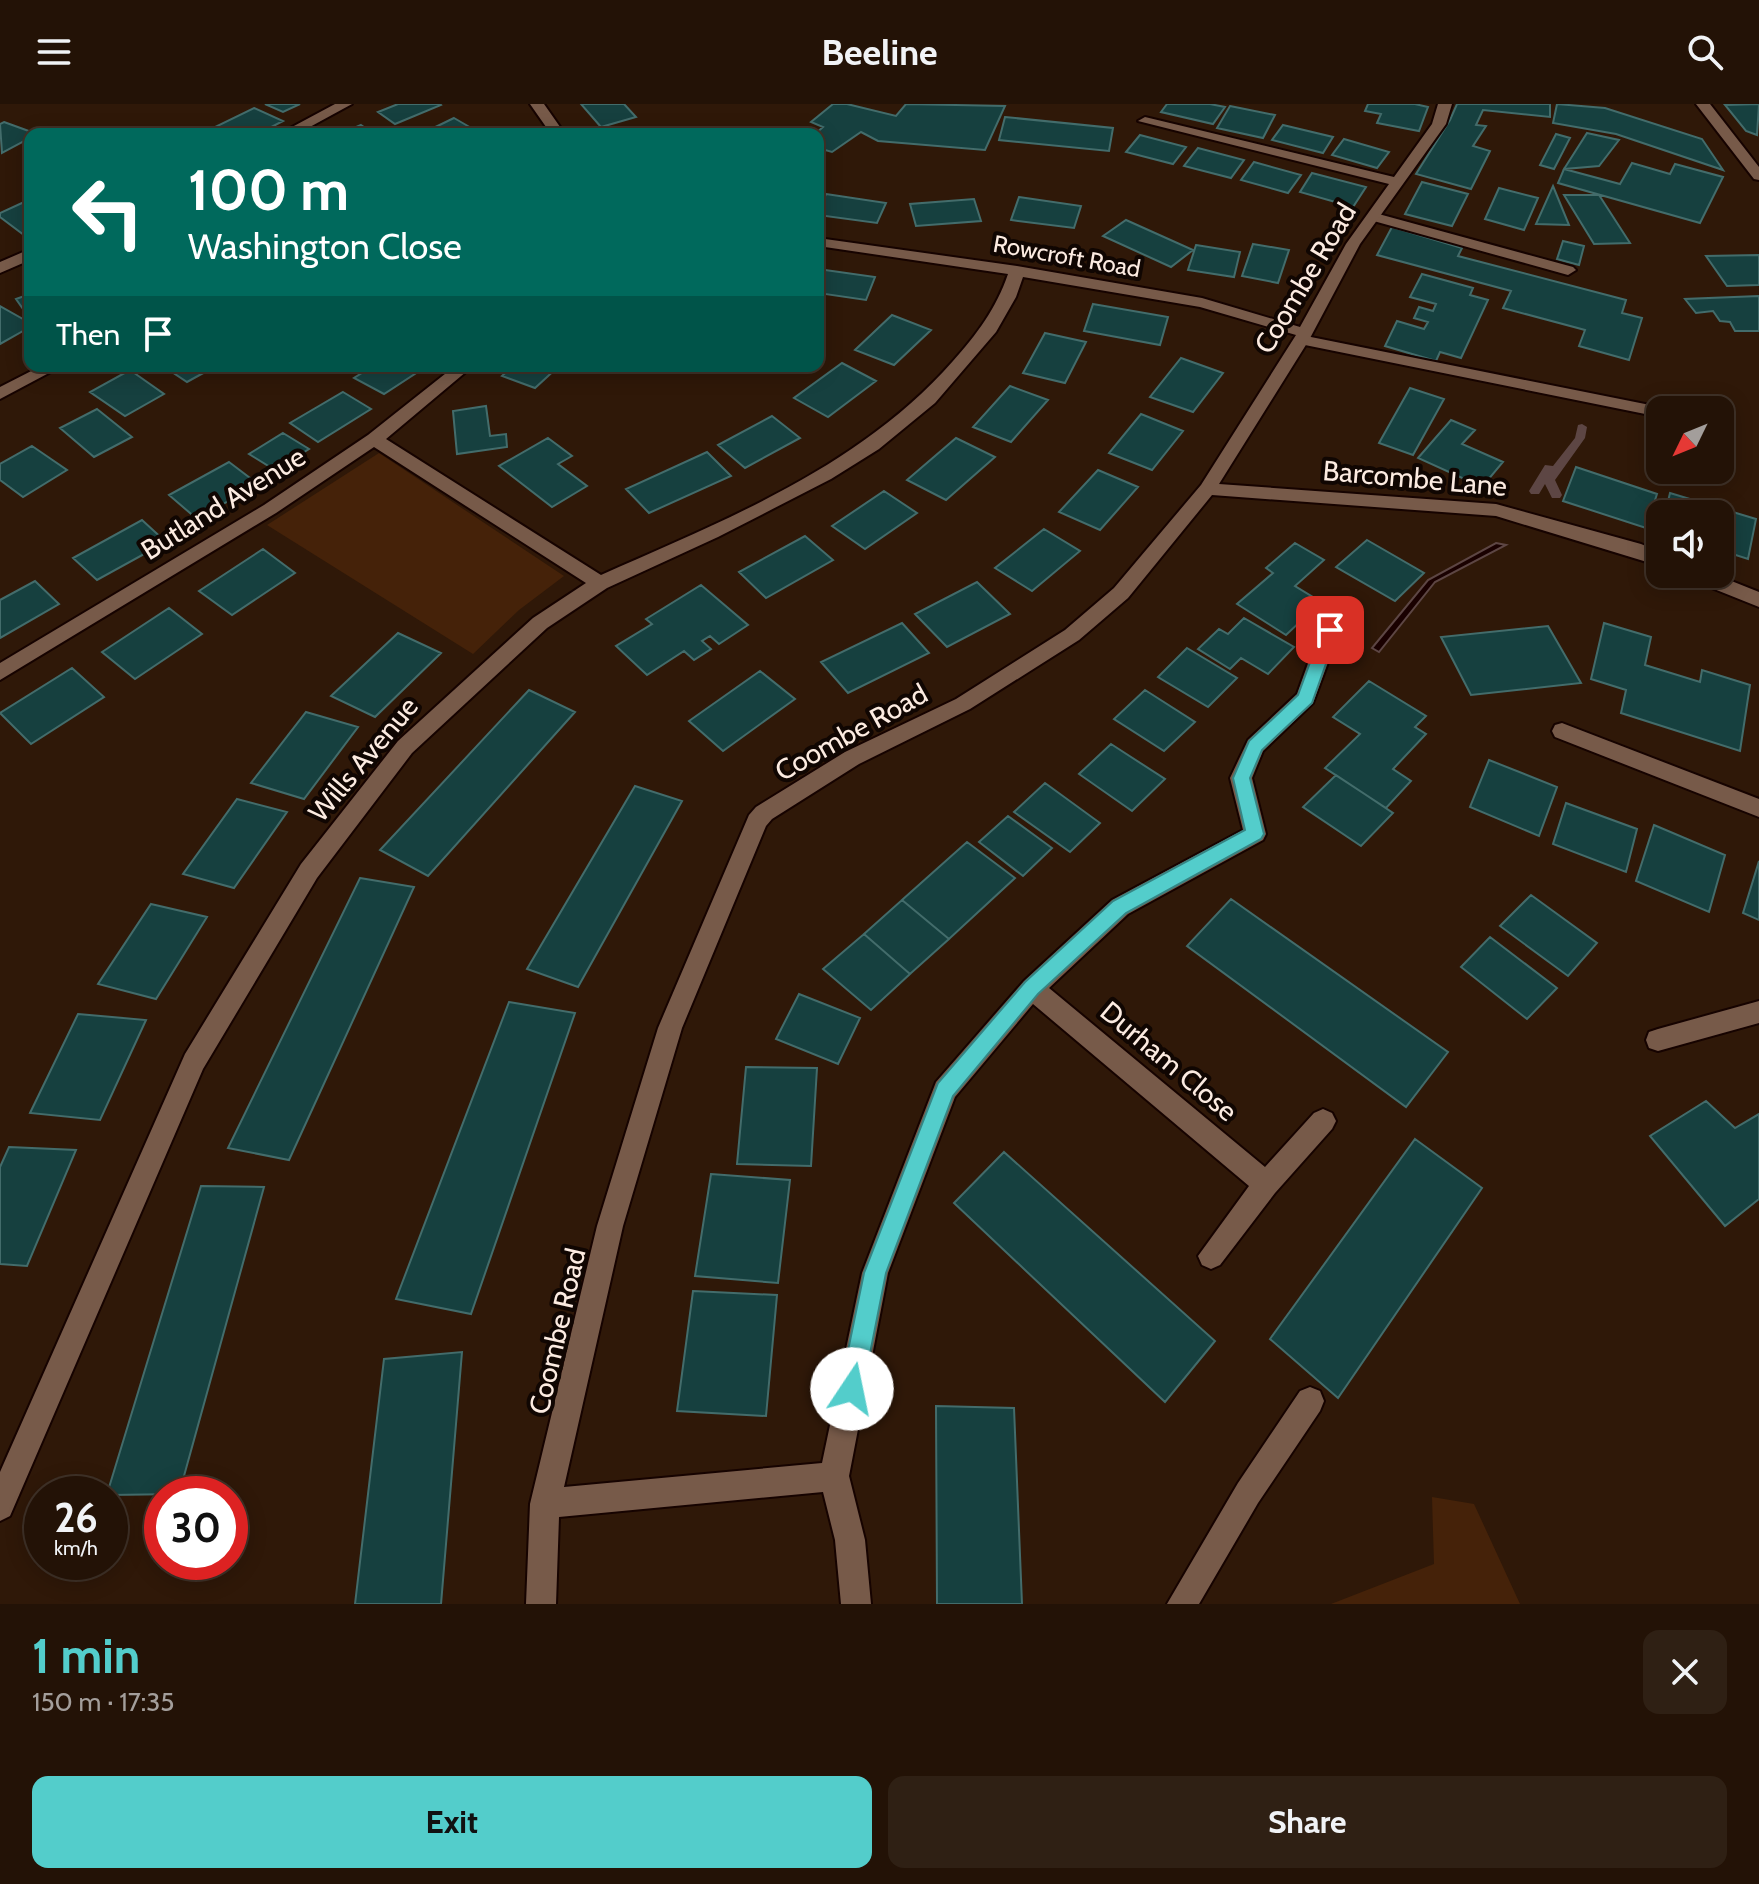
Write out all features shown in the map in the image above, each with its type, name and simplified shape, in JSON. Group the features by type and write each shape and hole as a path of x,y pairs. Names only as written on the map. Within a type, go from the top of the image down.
{"street":[{"path":"298,128 345,104"},
{"path":"537,104 554,128"},
{"name":"Coombe Road","path":"541,1604 545,1504 610,1226 670,1028 757,821 764,813 852,758 963,704 1072,635 1121,593 1207,489 1303,336 1353,244 1439,124 1445,104"},
{"path":"1703,104 1759,176"},
{"path":"1145,121 1397,182"},
{"path":"1375,217 1568,270"},
{"name":"Rowcroft Road","path":"824,243 1017,271 1202,303 1303,336 1646,409"},
{"path":"2,263 24,256"},
{"name":"Wills Avenue","path":"0,1506 194,1062 309,871 405,747 540,623 600,583 712,533 825,475 873,445 929,399 990,329 1008,297 1017,271"},
{"path":"0,394 42,372"},
{"name":"Butland Avenue","path":"0,673 270,509 374,439 458,372"},
{"path":"374,439 600,583"},
{"name":"Barcombe Lane","path":"1207,489 1496,510 1646,554"},
{"path":"1730,588 1759,600"},
{"path":"856,1604 850,1540 834,1476 875,1273 945,1090 1032,988 1120,907 1255,834 1241,778 1255,746 1306,698 1330,630"},
{"path":"1562,731 1759,808"},
{"name":"Durham Close","path":"1032,988 1266,1184"},
{"path":"1658,1040 1759,1012"},
{"path":"1211,1256 1266,1184 1323,1121"},
{"path":"1182,1604 1248,1493 1310,1401"},
{"path":"545,1504 834,1476"}],"shaded area":[{"path":"379,453 564,576 519,610 473,654 267,525"},
{"path":"1496,543 1506,545 1435,582 1379,652 1372,648 1428,580"},
{"path":"1432,1497 1474,1504 1520,1604 1331,1604 1434,1564"}],"building":[{"path":"265,104 300,104 283,112"},
{"path":"398,104 441,105 395,124 378,112"},
{"path":"581,104 624,104 636,117 601,127"},
{"path":"833,104 847,104 896,116 906,104 1005,106 985,150 878,141 861,132 832,152 824,150 824,128 811,122"},
{"path":"1167,104 1225,107 1213,124 1161,112"},
{"path":"1368,104 1428,107 1419,131 1377,123 1381,114 1365,111"},
{"path":"1457,104 1550,104 1550,117 1483,110 1476,125 1486,126 1473,146 1490,151 1471,189 1416,174"},
{"path":"1557,104 1605,108 1702,139 1723,170 1616,134 1553,123"},
{"path":"1759,104 1757,135 1746,131 1725,105"},
{"path":"1230,106 1275,115 1263,138 1217,128"},
{"path":"254,108 283,121 270,128 213,128"},
{"path":"1005,117 1113,128 1109,151 999,140"},
{"path":"454,118 471,128 433,128"},
{"path":"4,122 24,129 24,141 2,153 0,124"},
{"path":"1283,125 1333,137 1323,153 1272,140"},
{"path":"1587,133 1619,140 1599,166 1564,169"},
{"path":"1556,134 1570,138 1554,169 1540,165"},
{"path":"1140,135 1186,147 1173,164 1126,152"},
{"path":"1344,139 1389,152 1377,168 1332,155"},
{"path":"1198,148 1244,160 1231,178 1184,166"},
{"path":"1254,162 1301,175 1288,193 1241,180"},
{"path":"1632,163 1670,174 1675,164 1723,177 1700,223 1558,183 1564,169 1620,184"},
{"path":"1312,173 1366,187 1353,207 1300,192"},
{"path":"1422,182 1468,194 1452,226 1405,214"},
{"path":"1553,186 1569,225 1536,224"},
{"path":"1499,188 1538,198 1524,230 1485,219"},
{"path":"826,194 886,203 877,223 824,216"},
{"path":"1564,195 1599,195 1630,243 1594,244"},
{"path":"1019,197 1081,206 1074,228 1011,220"},
{"path":"974,199 981,221 916,226 910,204"},
{"path":"24,204 24,235 0,217 0,213"},
{"path":"1126,220 1193,250 1171,267 1103,236"},
{"path":"1392,227 1462,248 1458,256 1626,300 1622,313 1642,318 1629,360 1579,346 1585,330 1503,308 1511,291 1377,255"},
{"path":"1563,241 1584,246 1579,265 1557,259"},
{"path":"1253,244 1289,250 1278,283 1242,276"},
{"path":"1196,245 1240,252 1234,277 1188,270"},
{"path":"1759,255 1759,285 1727,286 1706,256"},
{"path":"824,270 875,277 866,300 824,294"},
{"path":"1422,274 1473,288 1470,295 1488,300 1461,358 1440,352 1436,361 1385,346 1397,321 1424,329 1428,322 1414,318 1419,307 1433,311 1436,304 1410,297"},
{"path":"24,296 24,310 16,299"},
{"path":"1759,296 1759,331 1735,331 1730,322 1720,321 1713,311 1696,313 1685,299"},
{"path":"1093,304 1168,317 1160,345 1084,331"},
{"path":"0,306 24,320 24,330 0,344"},
{"path":"892,315 931,330 894,365 855,350"},
{"path":"1045,333 1086,342 1065,383 1023,373"},
{"path":"1181,358 1223,373 1193,412 1150,397"},
{"path":"842,363 876,381 828,417 794,398"},
{"path":"126,372 133,372 164,394 125,416 90,392"},
{"path":"172,372 205,372 187,382"},
{"path":"364,372 418,372 384,394 354,378"},
{"path":"506,372 552,372 535,388 502,376"},
{"path":"1010,386 1048,400 1011,442 973,427"},
{"path":"1410,388 1444,399 1413,455 1379,443"},
{"path":"343,392 371,409 318,442 290,423"},
{"path":"486,406 490,436 506,434 507,447 457,454 453,411"},
{"path":"97,409 132,437 94,457 60,428"},
{"path":"1141,414 1183,431 1152,470 1109,453"},
{"path":"772,416 800,438 745,468 718,445"},
{"path":"1451,420 1475,430 1462,444 1503,462 1482,487 1418,458"},
{"path":"283,433 309,449 275,470 249,454"},
{"path":"548,438 572,456 558,464 587,486 552,507 499,466"},
{"path":"956,438 995,457 946,500 907,480"},
{"path":"32,446 67,470 23,497 0,480 0,464"},
{"path":"707,452 731,476 649,513 626,489"},
{"path":"229,462 258,484 197,519 169,495"},
{"path":"1576,467 1657,494 1655,500 1646,500 1646,528 1563,501"},
{"path":"1098,470 1138,487 1100,530 1059,512"},
{"path":"884,491 917,513 865,549 832,526"},
{"path":"1670,493 1693,500 1668,500"},
{"path":"1734,512 1756,519 1748,559 1734,554"},
{"path":"142,520 166,542 97,580 73,558"},
{"path":"1044,529 1080,551 1032,591 995,568"},
{"path":"805,536 833,560 766,598 739,572"},
{"path":"1367,540 1424,573 1395,601 1336,567"},
{"path":"1295,543 1324,560 1295,586 1321,602 1286,635 1237,604 1273,573 1266,568"},
{"path":"263,549 295,573 232,615 199,591"},
{"path":"35,581 59,604 0,638 0,600"},
{"path":"977,582 1010,614 947,647 915,614"},
{"path":"701,585 748,625 719,644 710,636 702,641 711,649 694,660 684,651 647,675 616,646 652,624 646,619"},
{"path":"169,608 202,634 135,679 102,652"},
{"path":"1244,618 1294,647 1268,674 1241,658 1230,669 1198,649 1219,629 1228,634"},
{"path":"902,623 929,653 848,693 821,662"},
{"path":"1604,623 1651,637 1645,665 1700,682 1702,670 1750,685 1740,751 1621,713 1626,690 1591,679"},
{"path":"1548,626 1581,683 1471,695 1441,637"},
{"path":"398,633 441,653 375,717 331,696"},
{"path":"1187,648 1237,678 1208,707 1158,677"},
{"path":"72,668 104,697 31,744 0,713"},
{"path":"760,671 795,699 723,751 689,721"},
{"path":"1369,681 1426,716 1415,727 1426,734 1393,769 1411,781 1386,808 1325,768 1360,734 1333,717"},
{"path":"529,690 575,712 428,876 380,850"},
{"path":"1145,690 1195,722 1164,751 1114,719"},
{"path":"306,712 358,727 304,799 251,783"},
{"path":"1111,744 1165,779 1132,811 1079,774"},
{"path":"1489,760 1557,787 1539,836 1470,807"},
{"path":"1336,775 1393,813 1361,846 1303,807"},
{"path":"1045,783 1100,823 1070,852 1014,812"},
{"path":"635,786 682,801 578,987 527,969"},
{"path":"237,799 287,812 234,888 183,874"},
{"path":"1566,803 1637,829 1626,872 1553,844"},
{"path":"1008,816 1052,848 1023,876 979,842"},
{"path":"1654,825 1725,855 1709,912 1636,881"},
{"path":"967,842 1015,878 949,939 902,900"},
{"path":"1759,861 1759,920 1743,913"},
{"path":"360,878 414,887 289,1160 228,1148"},
{"path":"1531,895 1597,943 1568,976 1500,926"},
{"path":"1231,899 1448,1052 1406,1107 1187,946"},
{"path":"902,900 949,939 910,974 864,934"},
{"path":"151,904 207,917 156,999 98,984"},
{"path":"864,934 910,974 871,1010 823,969"},
{"path":"1490,937 1557,988 1527,1019 1461,967"},
{"path":"799,994 860,1018 838,1064 776,1039"},
{"path":"509,1002 575,1013 471,1314 396,1299"},
{"path":"78,1014 146,1020 100,1120 30,1113"},
{"path":"746,1067 817,1068 811,1166 737,1164"},
{"path":"1706,1101 1735,1128 1759,1114 1759,1199 1725,1226 1650,1136"},
{"path":"1415,1139 1482,1188 1338,1398 1270,1339"},
{"path":"9,1147 76,1150 27,1266 0,1264 0,1167"},
{"path":"1004,1152 1215,1341 1165,1402 954,1203"},
{"path":"711,1174 790,1180 778,1283 695,1276"},
{"path":"201,1186 264,1187 184,1476 144,1476 144,1495 128,1495 128,1476 112,1476"},
{"path":"693,1291 777,1295 766,1416 677,1411"},
{"path":"462,1352 441,1604 355,1604 384,1359"},
{"path":"936,1406 1014,1408 1022,1604 937,1604"}],"waterway":[{"path":"1556,495 1549,480 1580,438 1582,427"},
{"path":"1535,491 1549,468"}],"route":[{"path":"852,1389 875,1273 945,1090 1032,988 1120,907 1255,834 1241,778 1255,746 1306,698 1330,630"}]}
